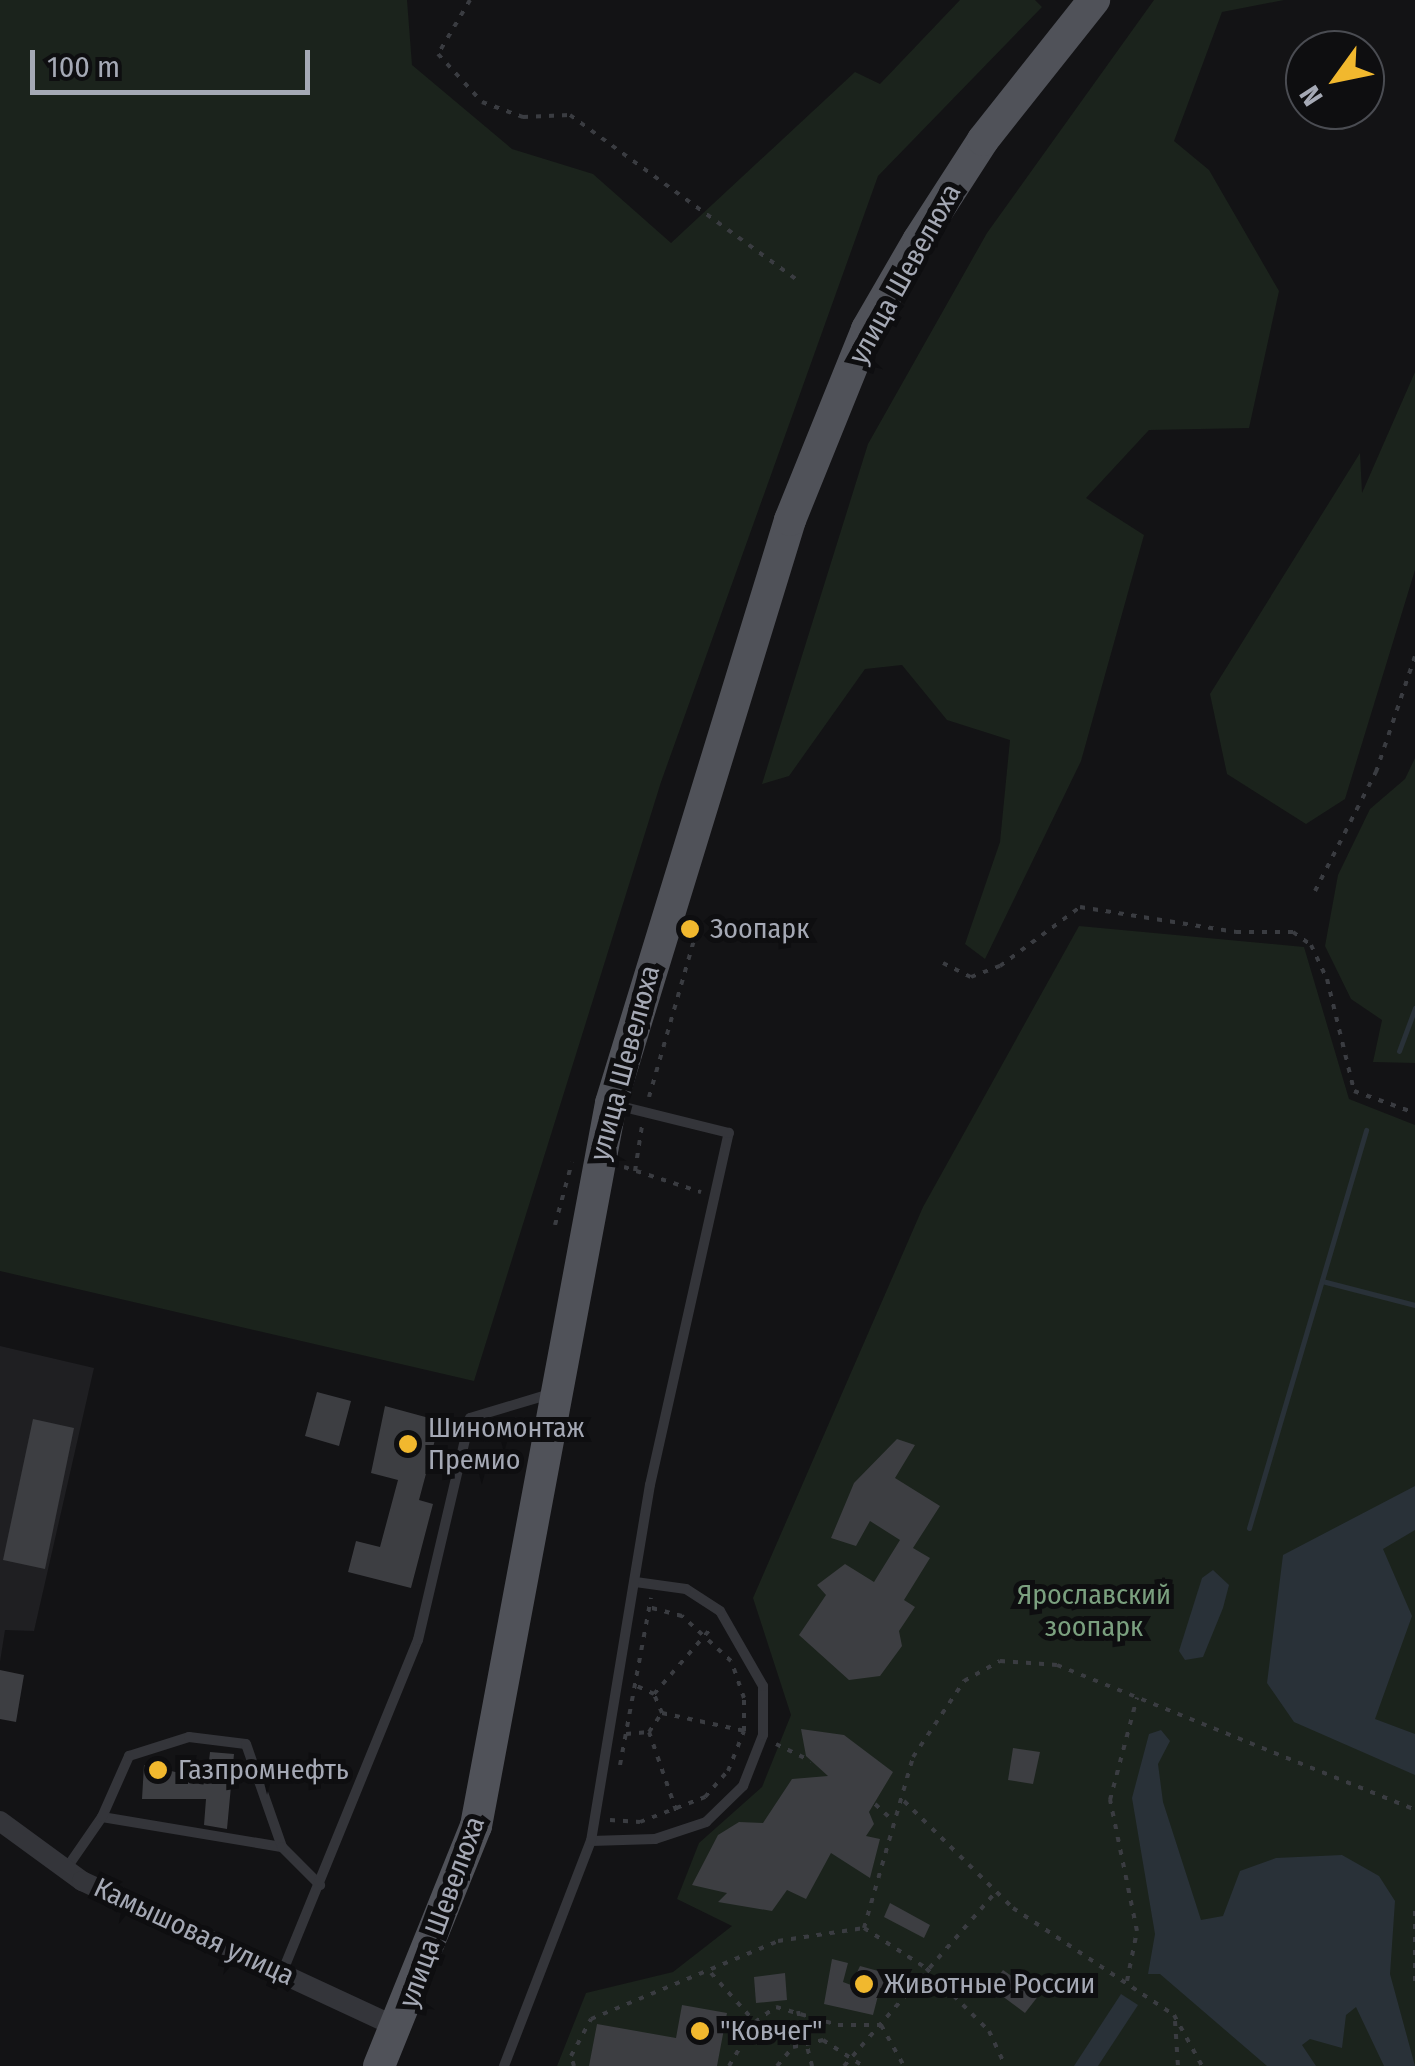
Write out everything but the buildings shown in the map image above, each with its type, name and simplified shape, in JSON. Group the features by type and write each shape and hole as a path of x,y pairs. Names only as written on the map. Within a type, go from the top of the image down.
{"main road":[{"name":"улица Шевелюха","path":"380,2066 476,1826 611,1103 790,520 868,330 983,140 1094,0"}],"street":[{"name":"Камышовая улица","path":"0,1821 65,1870 398,2028"}],"lane":[{"path":"504,2066 592,1841 635,1582 728,1133 611,1103"},
{"path":"282,1972 418,1640 470,1418 555,1392"},
{"path":"592,1841 683,1830 706,1822 743,1786 763,1736 762,1686 720,1611 686,1589 635,1582"},
{"path":"65,1870 102,1817 129,1756 189,1737 246,1744 282,1848 320,1885"},
{"path":"102,1817 282,1848"}],"path":[{"path":"470,0 438,54 482,102 523,116 570,115 800,282"},
{"path":"1315,891 1376,772 1415,656"},
{"path":"943,963 971,977 1000,966 1080,907 1236,932 1293,932 1311,945 1326,980 1354,1091 1415,1113"},
{"path":"635,1171 644,1112 697,930"},
{"path":"619,1768 654,1583"},
{"path":"610,1820 677,1812 728,1772 744,1731 744,1698 731,1662 709,1634 649,1606"},
{"path":"654,1694 709,1634 720,1611"},
{"path":"864,1928 894,1821 904,1801 913,1757 964,1681 1000,1661 1057,1665 1415,1810"},
{"path":"635,1685 654,1694 662,1713"},
{"path":"1127,1981 1137,1931 1110,1800 1138,1697"},
{"path":"662,1713 763,1736 804,1764 811,1761"},
{"path":"649,1732 662,1713"},
{"path":"626,1734 649,1732"},
{"path":"649,1732 683,1830"},
{"path":"904,1801 996,1892 1174,2015 1202,2066"},
{"path":"606,1840 613,1802"},
{"path":"875,1804 894,1821"},
{"path":"844,2066 996,1892"},
{"path":"1415,1911 1415,1983"},
{"path":"574,2066 571,2056 591,2019 778,1941 864,1928 926,1968 989,2031 1005,2066"},
{"path":"710,1971 755,2022"},
{"path":"729,2066 755,2022 776,2007 838,2024 881,2025"},
{"path":"798,2011 812,2066"},
{"path":"1174,2015 1178,2066"},
{"path":"881,2025 904,2066"},
{"path":"776,2066 806,2042 838,2044 854,2054 863,2066"}],"shaded area":[{"path":"0,1346 94,1368 34,1631 5,1630 0,1662"},
{"path":"1415,1486 1415,1530 1383,1549 1412,1616 1375,1719 1415,1734 1415,1775 1294,1722 1267,1683 1283,1555"},
{"path":"1213,1570 1229,1585 1223,1608 1203,1657 1185,1660 1179,1651 1202,1578"},
{"path":"1161,1730 1170,1741 1158,1764 1163,1802 1201,1920 1223,1916 1240,1871 1276,1858 1342,1855 1379,1876 1395,1901 1390,1974 1415,2066 1384,2066 1356,2007 1346,2015 1342,2048 1310,2039 1302,2045 1316,2066 1267,2066 1160,1974 1148,1974 1155,1934 1132,1798 1149,1734"},
{"path":"1121,1994 1138,2005 1098,2066 1074,2066"}],"green space":[{"path":"0,0 407,0 412,65 512,149 593,174 671,243 855,72 880,84 960,0 1035,0 1042,7 878,176 661,782 474,1381 0,1271"},
{"path":"1154,0 1284,0 1222,12 1174,141 1209,170 1279,291 1249,428 1149,430 1086,498 1144,535 1081,761 985,959 965,944 1000,842 1010,740 947,720 902,665 865,669 789,776 762,784 868,444 987,233"},
{"path":"1415,372 1415,570 1345,799 1306,824 1227,774 1210,694 1360,453 1362,493"},
{"path":"1415,758 1415,1063 1373,1062 1382,1020 1351,999 1325,946 1338,875 1370,809 1405,779"},
{"name":"Ярославский зоопарк","path":"1079,926 1304,947 1349,1099 1415,1125 1415,2066 557,2066 586,1993 673,1972 732,1926 677,1899 699,1843 762,1787 791,1715 753,1598 923,1207"}],"waterway":[{"path":"1399,1051 1415,1008"},
{"path":"1249,1528 1366,1130"},
{"path":"1322,1281 1415,1305"}],"place":[{"name":"Зоопарк","path":"690,929"},
{"name":"Шиномонтаж Премио","path":"408,1444"},
{"name":"Газпромнефть","path":"158,1770"},
{"name":"Животные России","path":"864,1984"},
{"name":"\"Ковчег\"","path":"700,2031"}]}
